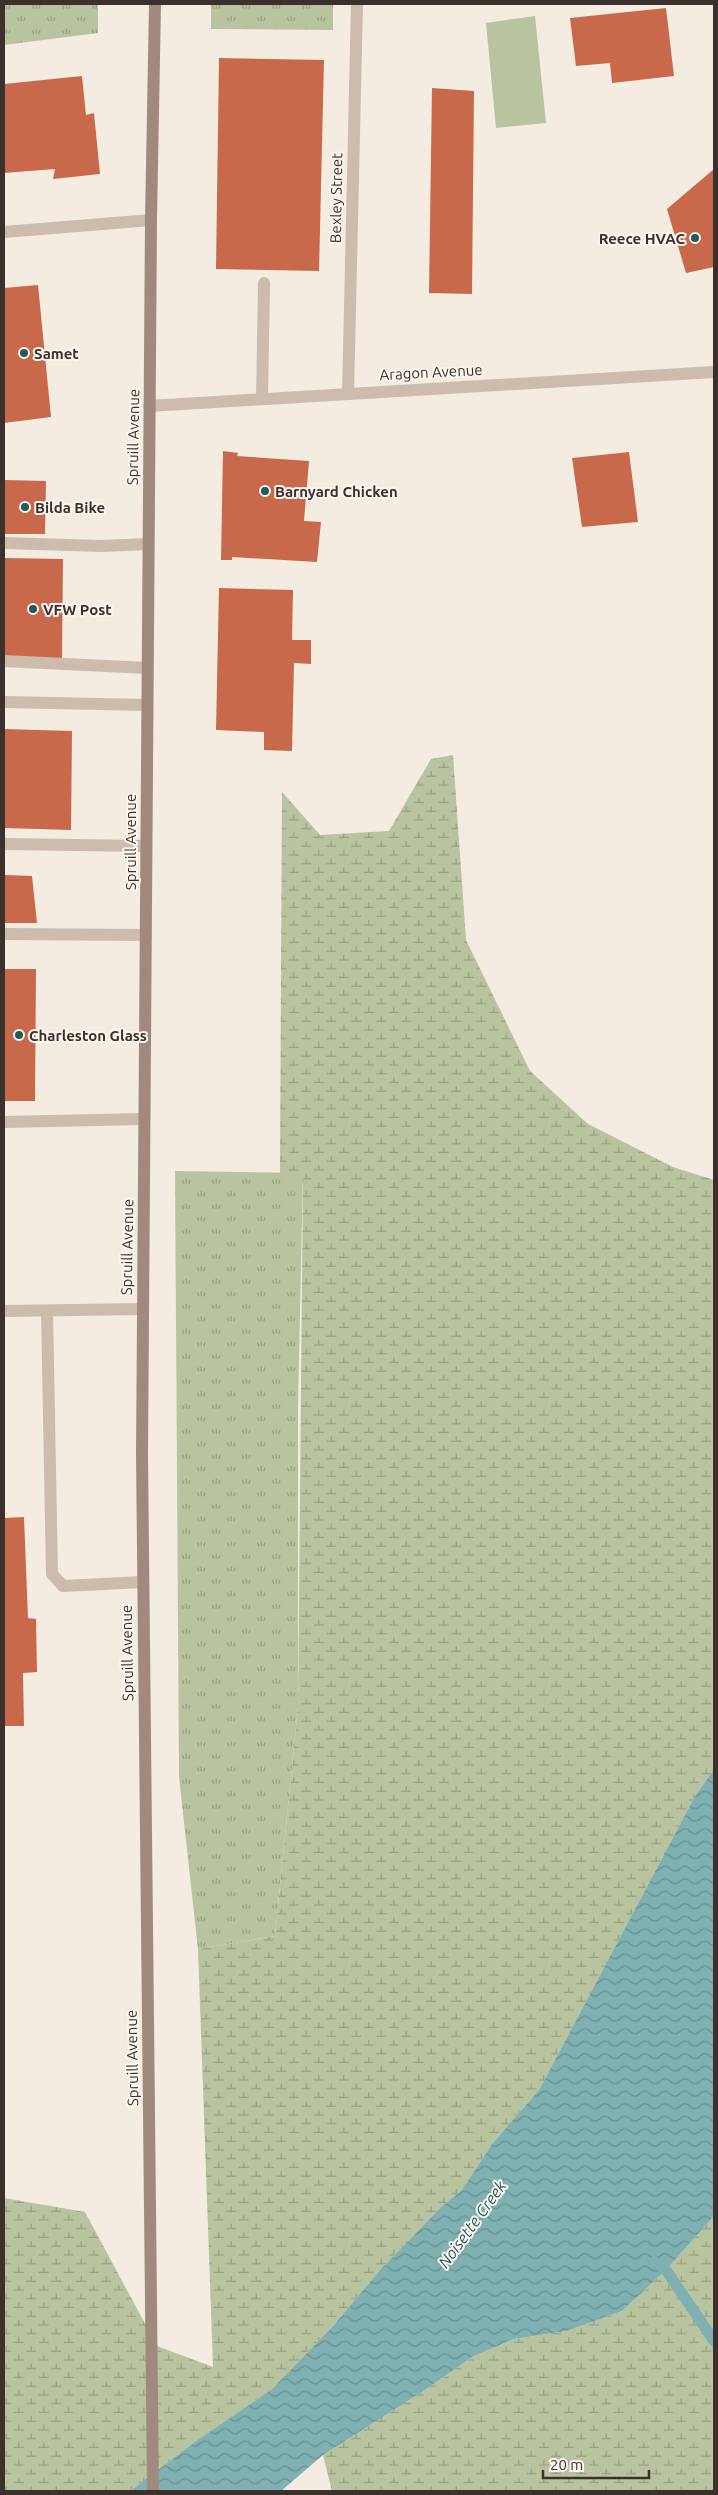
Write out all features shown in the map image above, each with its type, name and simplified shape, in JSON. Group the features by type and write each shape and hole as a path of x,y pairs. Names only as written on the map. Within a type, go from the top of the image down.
{"street":[{"name":"Spruill Avenue","path":"153,2491 143,1582 142,1309 149,406 155,4"},
{"name":"Bexley Street","path":"348,394 358,4"},
{"path":"4,232 151,220"},
{"path":"262,399 264,283"},
{"name":"Aragon Avenue","path":"149,406 714,372"},
{"path":"4,543 102,546 148,544"},
{"path":"4,661 147,668"},
{"path":"4,702 147,705"},
{"path":"4,844 146,846"},
{"path":"4,934 146,935"},
{"path":"4,1122 144,1119"},
{"path":"4,1311 142,1309"},
{"path":"47,1311 52,1574 64,1586 143,1582"}],"green space":[{"path":"4,4 98,4 98,33 4,45"},
{"path":"211,4 333,4 333,30 211,29"},
{"path":"535,16 546,123 496,128 486,23"},
{"path":"453,755 466,940 530,1071 588,1124 673,1167 714,1180 714,1769 695,1796 539,2090 492,2144 461,2191 441,2207 380,2270 333,2326 272,2389 199,2439 130,2491 4,2491 4,2198 85,2212 157,2346 213,2367 198,1949 275,1936 298,1707 303,1174 280,1173 282,792 320,835 389,831 431,759"},
{"path":"175,1171 303,1173 298,1406 298,1707 275,1936 198,1949 179,1777"},
{"path":"714,2216 714,2491 332,2491 323,2455 428,2388 472,2357 514,2339 567,2331 622,2311 666,2270"}],"water":[{"name":"Noisette Creek","path":"714,1769 714,2216 666,2270 622,2311 567,2331 514,2339 472,2357 428,2388 323,2455 281,2491 130,2491 199,2439 272,2389 333,2326 380,2270 441,2207 461,2191 492,2144 539,2090 695,1796"}],"building":[{"path":"666,8 674,76 612,83 610,63 576,66 570,18"},
{"path":"219,58 324,60 319,271 216,269"},
{"path":"82,76 86,115 94,113 100,174 53,179 55,169 4,173 4,84"},
{"path":"432,88 474,91 472,294 429,293"},
{"name":"Reece HVAC","path":"714,169 714,267 686,273 667,209"},
{"name":"Samet","path":"38,285 51,417 4,423 4,288"},
{"name":"Barnyard Chicken","path":"223,451 238,453 237,456 309,461 304,521 321,522 317,562 232,557 232,560 221,560"},
{"path":"629,452 638,522 582,527 572,458"},
{"name":"Bilda Bike","path":"4,480 46,481 45,534 4,534"},
{"name":"VFW Post","path":"4,558 63,559 62,658 4,658"},
{"path":"219,588 293,590 292,640 311,640 311,664 294,663 292,751 264,750 264,732 216,730"},
{"path":"4,729 72,731 71,830 4,828"},
{"path":"4,875 32,876 37,923 4,923"},
{"name":"Charleston Glass","path":"4,969 36,969 35,1101 4,1101"},
{"path":"24,1517 28,1618 36,1619 37,1672 23,1673 24,1726 4,1726 4,1518"}],"waterway":[{"path":"654,2262 666,2270 714,2341"}],"place":[{"name":"Reece HVAC","path":"695,238"},
{"name":"Samet","path":"24,353"},
{"name":"Barnyard Chicken","path":"265,491"},
{"name":"Bilda Bike","path":"25,507"},
{"name":"VFW Post","path":"33,609"},
{"name":"Charleston Glass","path":"19,1035"}]}
